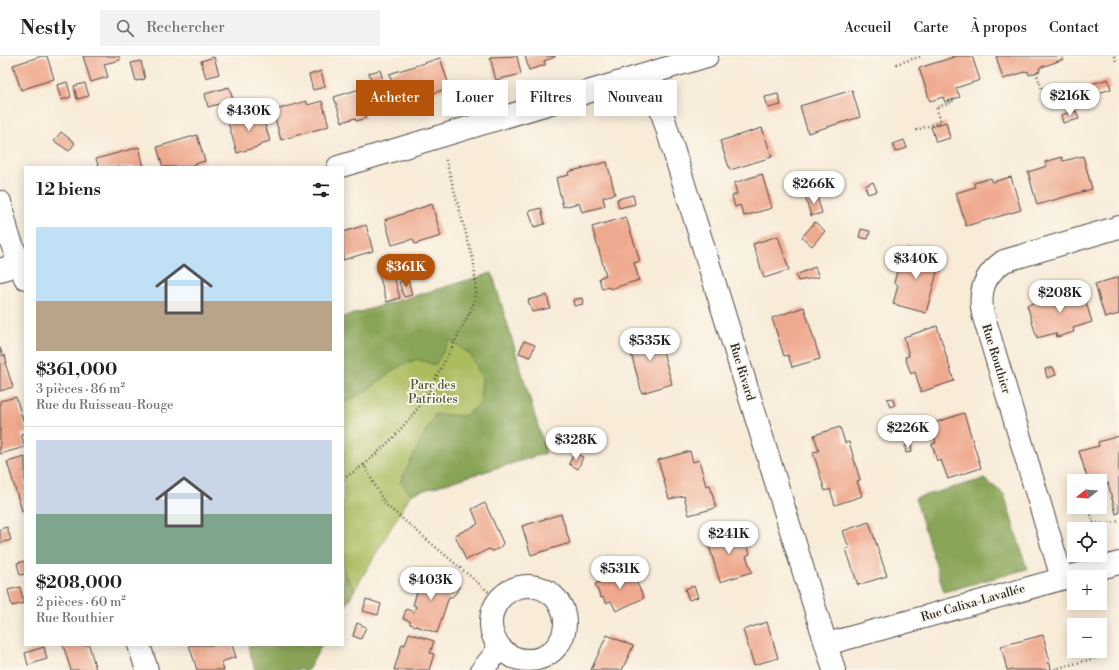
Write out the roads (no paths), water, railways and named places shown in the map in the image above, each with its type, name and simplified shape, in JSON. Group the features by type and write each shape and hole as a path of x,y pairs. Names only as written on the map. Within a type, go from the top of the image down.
{"street":[{"path":"341,166 707,56"},
{"name":"Rue Rivard","path":"650,74 834,670"},
{"path":"0,202 17,269"},
{"name":"Rue Routhier","path":"1062,578 983,314 980,302 981,289 986,278 994,268 1004,260 1119,227"},
{"name":"Rue Calixa-Lavallée","path":"827,644 1119,563"},
{"path":"528,585 540,587 551,593 559,602 564,613 565,626 562,638 556,648 546,656 534,660 516,658 500,648 493,638 490,626 491,614 498,600 504,593 516,587 528,585"},
{"path":"140,646 147,670"},
{"path":"482,670 500,648"}],"park label":[{"name":"Parc des Patriotes","path":"433,392"}]}
